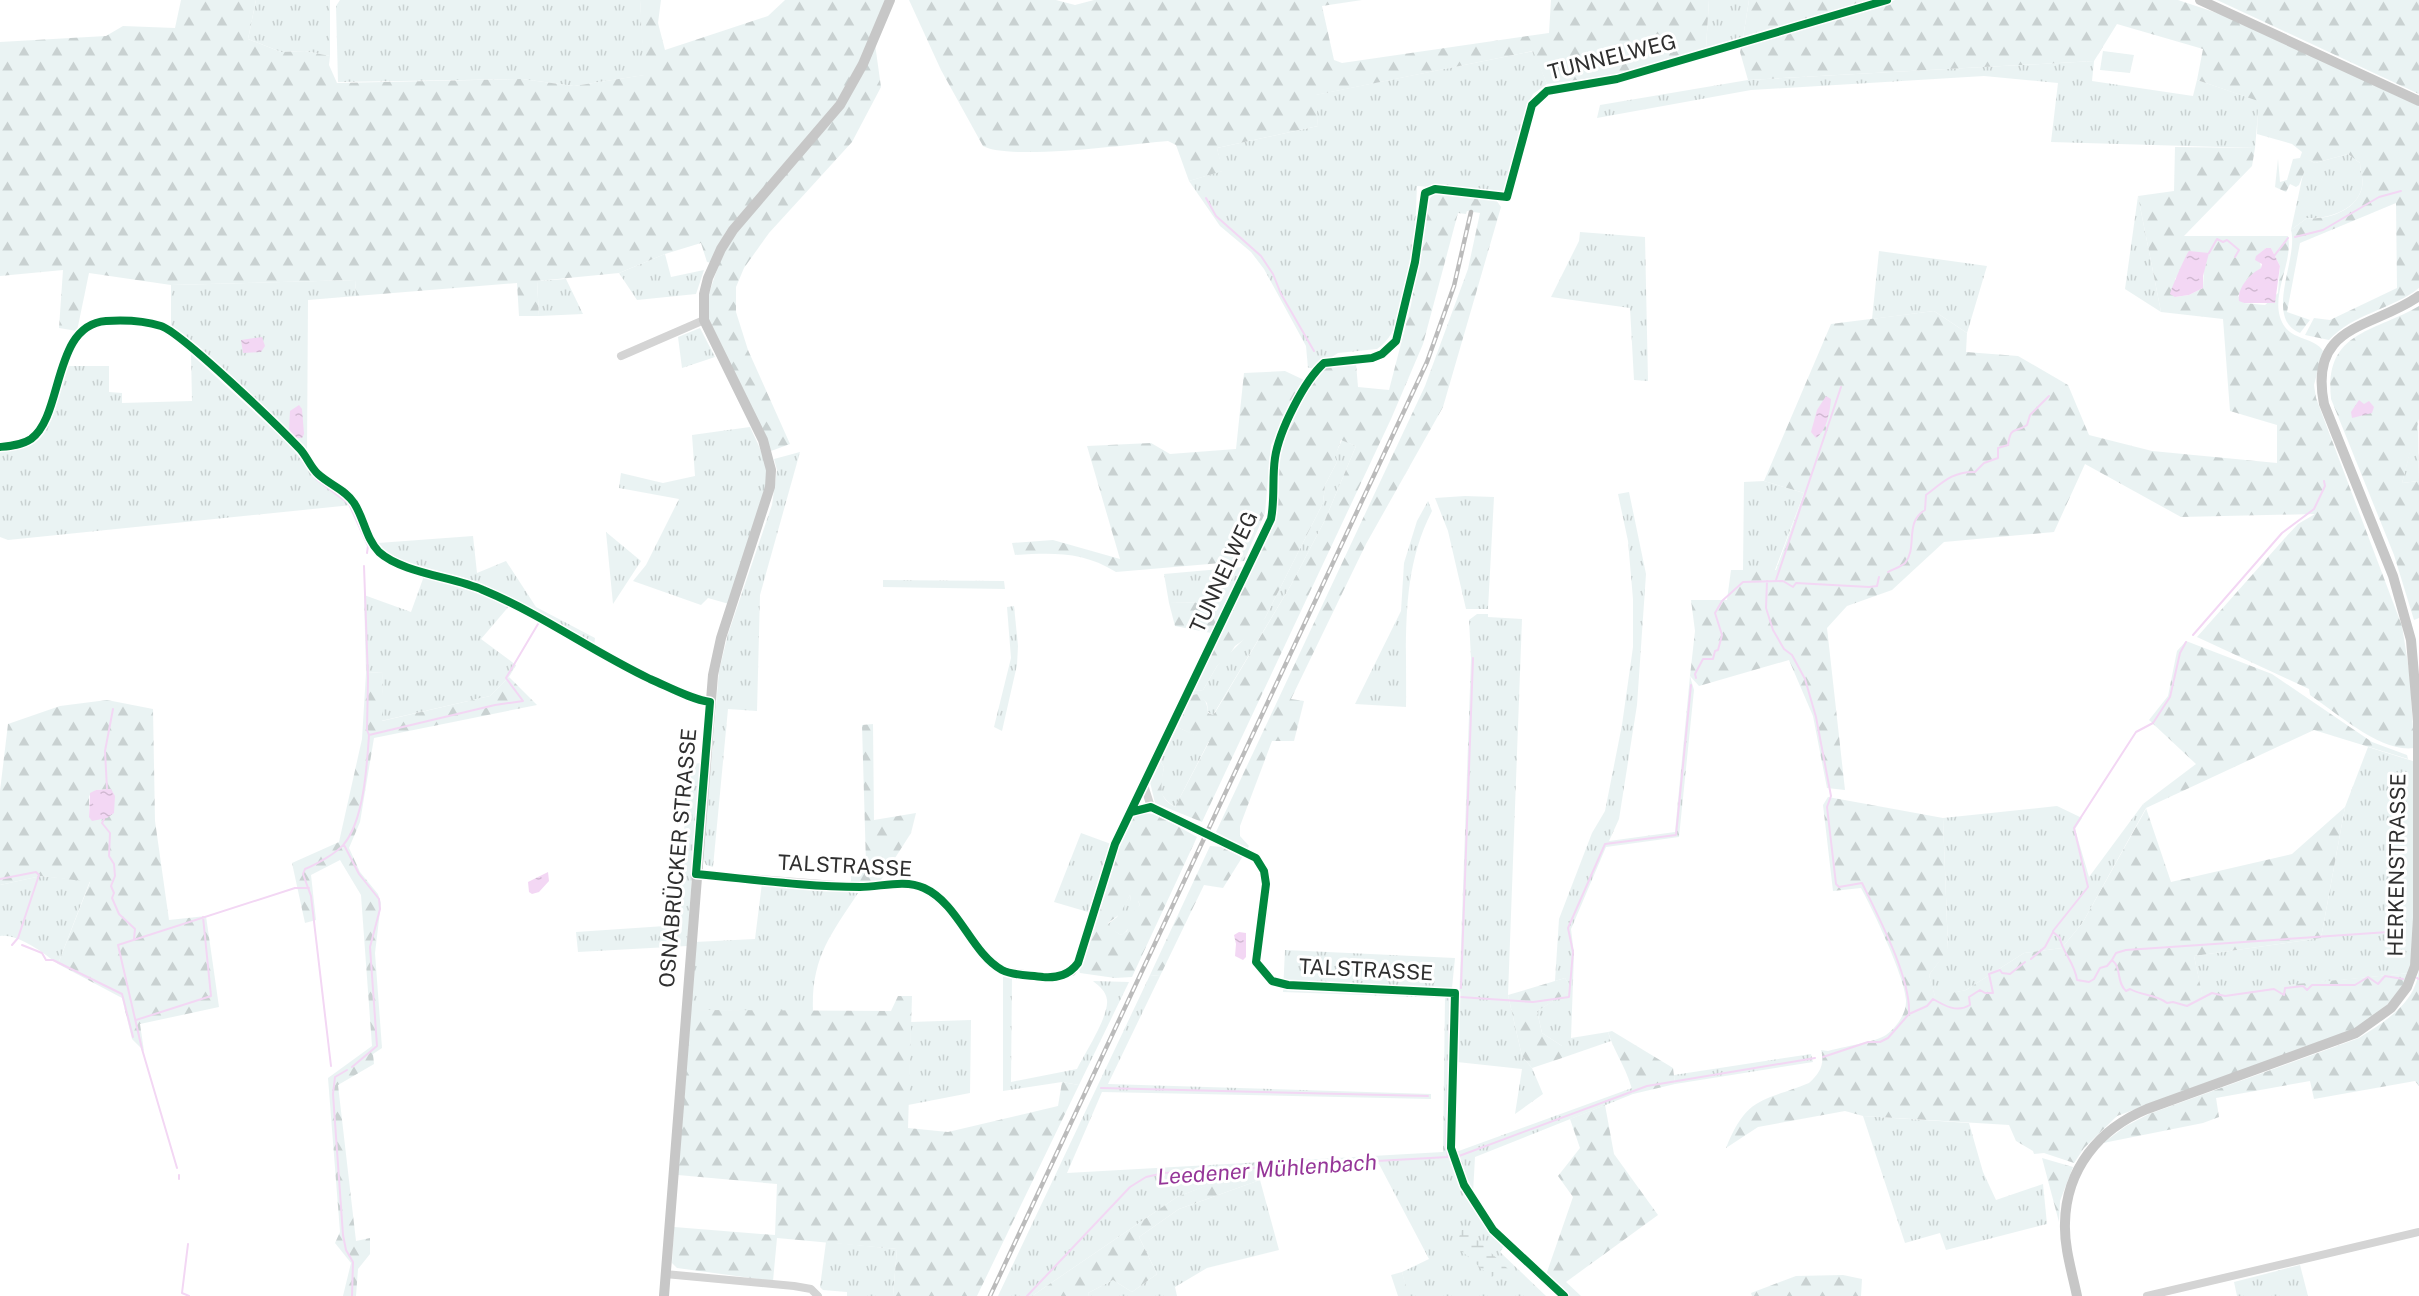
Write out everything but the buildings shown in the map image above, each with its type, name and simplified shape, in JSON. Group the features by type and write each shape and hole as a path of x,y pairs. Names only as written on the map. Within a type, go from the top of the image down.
{"main road":[{"name":"OSNABRÜCKER STRASSE","path":"664,1296 710,702 716,657 767,503 771,470 763,440 704,320 704,294 721,249 749,209 840,105 862,64 890,0"},
{"path":"2200,0 2419,101"},
{"name":"HERKENSTRASSE","path":"2077,1296 2066,1240 2067,1202 2079,1167 2100,1138 2122,1121 2140,1112 2356,1033 2391,1008 2402,996 2411,978 2417,948 2418,880 2418,721 2413,650 2393,576 2324,404 2322,378 2328,356 2342,335 2365,321 2399,308 2419,296"}],"street":[{"name":"TUNNELWEG","path":"1144,785 1271,519 1277,450 1287,422 1310,380 1324,363 1372,358 1382,354 1396,341 1415,262 1425,193 1435,189 1507,197 1532,105 1546,91 1617,79 1887,0"},
{"path":"621,356 704,320"},
{"path":"0,447 25,442 39,431 67,357 82,330 87,326 117,321 162,327 198,356 301,450 316,473 346,493 354,503 371,541 380,552 394,561 463,581 505,599 630,669 696,699 710,702"},
{"path":"1131,812 1151,807 1144,785"},
{"name":"TALSTRASSE","path":"696,874 861,887 912,884 925,889 943,902 996,966 1014,974 1052,978 1072,972 1078,963 1115,844 1144,785"},
{"name":"TALSTRASSE","path":"1151,807 1256,858 1264,870 1266,884 1256,962 1272,981 1288,985 1455,993 1451,1148 1464,1185 1493,1230 1564,1296"},
{"path":"2147,1296 2419,1232"},
{"path":"665,1274 795,1286 811,1289 818,1296"}],"green space":[{"path":"181,0 256,0 248,39 281,52 305,51 330,56 329,65 337,83 522,79 574,86 644,75 640,0 661,0 658,23 665,50 768,16 785,0 886,0 875,44 881,87 852,142 769,233 744,268 736,287 736,312 748,350 790,444 771,451 708,318 708,296 719,264 707,262 701,243 665,254 619,273 537,281 539,316 519,316 517,283 356,296 355,280 171,285 89,273 77,331 59,328 63,270 0,276 0,42 106,36 123,26 175,28"},
{"path":"256,0 330,0 330,56 305,51 281,52 248,39"},
{"path":"340,0 640,0 645,75 574,86 522,79 338,82 336,6"},
{"path":"909,0 1056,0 1075,5 1094,0 1362,0 1322,6 1334,60 1342,63 1549,33 1551,0 1709,0 1706,48 1622,74 1547,84 1533,51 1316,95 1318,126 1217,148 1223,171 1189,181 1176,145 1168,141 1044,152 997,150 983,146 941,70"},
{"path":"1709,0 1749,0 1743,38 1706,48"},
{"path":"1749,0 1882,0 1743,38"},
{"path":"1895,0 2178,0 2226,16 2416,104 2419,106 2419,288 2397,302 2361,317 2329,340 2305,335 2314,318 2330,320 2397,288 2396,203 2300,243 2287,312 2310,320 2300,333 2289,325 2284,315 2283,301 2291,256 2291,230 2307,218 2332,215 2348,208 2359,195 2362,184 2360,163 2348,154 2315,163 2309,160 2299,185 2296,187 2290,184 2286,192 2275,187 2278,159 2280,182 2287,180 2293,159 2300,158 2302,152 2292,144 2257,134 2258,101 2197,80 2203,49 2117,24 2094,61 1748,80 1740,52 1742,44 1870,10"},
{"path":"2217,0 2419,0 2419,94"},
{"path":"1534,51 1547,84 1533,94 1528,104 1503,193 1417,186 1413,249 1406,298 1390,337 1377,349 1338,353 1315,368 1308,368 1306,346 1264,269 1251,252 1220,226 1189,181 1222,171 1217,148 1318,126 1315,95"},
{"path":"2103,51 2134,55 2130,73 2100,70"},
{"path":"2094,61 2092,81 2193,96 2197,80 2259,101 2255,148 2051,142 2058,83 1984,76 1751,90 1597,118 1600,105 1748,80"},
{"path":"2175,147 2255,148 2252,166 2184,236 2288,236 2289,247 2279,294 2280,317 2289,331 2315,344 2323,351 2314,385 2316,398 2402,626 2410,676 2414,748 2401,748 2374,738 2310,695 2309,689 2197,637 2298,524 2315,514 2181,517 2085,464 2054,532 1944,542 1892,590 1847,606 1827,628 1845,790 1827,788 1813,716 1789,660 1699,686 1690,676 1695,631 1691,600 1727,600 1731,570 1776,570 1804,493 1764,481 1831,324 1934,311 1967,333 1966,352 2018,356 2068,385 2089,435 2152,451 2277,463 2277,425 2230,411 2223,319 2161,312 2138,196 2174,191","holes":["2266,248 2271,248 2280,266 2278,293 2265,305 2244,303 2238,296 2248,278 2261,268 2259,254","2184,267 2204,268 2203,288 2189,295 2175,297 2175,279"]},
{"path":"2348,154 2360,163 2362,178 2362,187 2354,202 2348,208 2332,215 2307,218 2291,230 2305,165 2309,160 2315,163"},
{"path":"1435,193 1494,197 1501,207 1443,407 1366,544 1291,699 1304,701 1294,741 1272,741 1240,826 1240,836 1249,846 1247,849 1216,832 1425,386 1468,269 1480,213 1467,211 1466,214 1458,213 1423,344 1391,419 1202,822 1155,803 1150,782 1160,761 1164,767 1161,785 1163,795 1175,807 1209,742 1177,727 1192,695 1198,694 1203,698 1207,704 1208,713 1213,715 1291,585 1325,520 1356,446 1341,440 1335,457 1337,462 1325,485 1323,503 1265,618 1256,631 1235,646 1228,657 1217,666 1203,690 1194,691 1268,532 1283,440 1315,377 1335,363 1356,363 1358,387 1389,390 1411,305 1429,199"},
{"path":"2138,196 2161,312 2125,289"},
{"path":"1580,232 1645,237 1648,381 1634,380 1630,308 1551,297 1579,241"},
{"path":"1879,251 1987,266 1967,333 1934,311 1872,319"},
{"path":"665,254 671,277 704,270 696,294 637,300 619,273"},
{"path":"566,279 583,314 539,316 537,281"},
{"path":"355,280 356,296 308,300 307,453 171,327 171,285"},
{"path":"2419,306 2419,419 2402,483 2419,481 2419,618 2414,620 2394,555 2331,399 2331,377 2335,360 2355,337"},
{"path":"700,328 715,357 682,368 678,337"},
{"path":"191,354 298,452 313,476 352,505 8,540 0,537 0,450 34,442 41,433 67,366 109,366 109,392 122,393 122,403 192,401"},
{"path":"1285,371 1304,380 1271,445 1265,513 1244,561 1116,572 1079,557 1054,554 1015,555 1012,543 1053,540 1120,559 1087,446 1151,443 1170,454 1236,449 1244,373"},
{"path":"2418,419 2419,481 2402,483"},
{"path":"750,427 762,452 767,480 766,494 758,526 729,604 708,598 701,605 633,581 646,565 679,499 619,488 621,473 663,483 695,476 692,435"},
{"path":"1342,440 1356,446 1325,520 1291,585 1213,715 1208,712 1207,703 1198,694 1192,695 1194,691 1203,690 1217,666 1265,618 1323,503 1325,485 1337,462 1334,457"},
{"path":"800,452 760,595 757,711 728,709 713,867 706,865 703,858 719,671 728,634 772,505 777,470 774,459"},
{"path":"1764,481 1804,493 1775,570 1743,570 1744,482"},
{"path":"1629,492 1646,574 1637,705 1619,819 1609,841 1675,832 1690,676 1694,690 1679,837 1606,847 1571,929 1574,954 1571,1038 1608,1032 1611,1041 1562,1058 1562,1046 1542,1033 1537,1011 1571,990 1565,978 1555,981 1559,919 1592,833 1605,811 1622,725 1633,647 1633,599 1628,541 1618,494"},
{"path":"1494,497 1488,609 1466,609 1448,531 1435,498"},
{"path":"1428,501 1432,511 1415,558 1407,607 1406,707 1355,704 1401,611 1404,563 1417,521"},
{"path":"606,532 641,561 613,604"},
{"path":"473,536 477,573 506,561 536,607 595,638 594,647 499,592 465,578 406,563 385,552 378,543"},
{"path":"1243,567 1227,602 1169,603 1164,574"},
{"path":"424,576 463,585 510,605 481,639 516,665 509,677 490,696 381,721 383,672 366,673 364,595 411,612"},
{"path":"883,580 1004,581 1005,589 883,587"},
{"path":"1227,602 1211,633 1175,626 1169,603"},
{"path":"1014,606 1018,646 1017,665 1002,731 994,727 1011,658 1007,607"},
{"path":"1477,614 1522,619 1508,995 1522,1056 1532,1068 1543,1094 1515,1114 1522,1069 1457,1062 1471,658 1469,620"},
{"path":"2186,641 2272,674 2372,742 2407,755 2408,759 2314,730 2146,808 2171,882 2292,854 2345,807 2321,938 2194,956 2202,993 2410,973 2397,996 2363,1026 2117,1116 2084,1148 2074,1163 2044,1153 2034,1154 2033,1151 2016,1141 2009,1125 1863,1116 1845,1111 1758,1127 1726,1148 1741,1119 1749,1110 1768,1098 1809,1083 1813,1079 1822,1064 1821,1050 1828,1051 1881,1038 1900,1020 1905,1010 1906,1000 1900,976 1861,888 1833,891 1823,805 1828,797 1943,818 1948,950 1929,975 1935,996 1966,990 2024,953 2062,948 2083,922 2146,809 2143,804 2196,764 2149,720 2168,696 2177,651"},
{"path":"383,672 382,721 490,696 509,677 537,705 374,738 360,822 349,848 360,872 378,894 381,903 375,953 382,1048 373,1054 374,1064 338,1085 356,1241 370,1238 370,1254 358,1269 356,1296 343,1296 351,1263 335,1243 340,1232 328,1078 372,1046 361,895 340,860 311,875 316,920 305,923 292,863 339,842 362,739 366,673"},
{"path":"107,700 153,709 155,821 169,920 206,916 219,1007 140,1024 144,1051 132,1039 122,998 58,964 90,882 41,876 0,885 0,791 8,724 60,706","holes":["111,789 107,818 89,817 89,796 96,790"]},
{"path":"873,724 874,820 916,813 911,833 879,883 851,883 851,865 866,864 862,725"},
{"path":"1177,727 1209,741 1175,807 1162,794 1164,767 1160,761"},
{"path":"2368,747 2416,762 2414,944 2410,973 2202,994 2194,956 2321,938 2345,807"},
{"path":"700,763 687,946 578,952 576,932 680,925 687,765"},
{"path":"2143,804 2146,808 2083,922 2062,948 2024,953 1966,990 1935,997 1929,975 1948,949 1943,818 2057,806 2082,818 2075,829 2089,877"},
{"path":"1143,813 1156,814 1197,837 1132,977 1115,978 1080,973 1079,969 1084,960 1119,842 1134,817","holes":["1130,895 1131,901 1138,901 1140,905 1132,914 1127,931 1121,935 1109,927 1108,923 1120,914"]},
{"path":"1081,833 1111,844 1088,912 1054,902"},
{"path":"1210,846 1224,847 1243,856 1223,888 1204,885 1160,976 1150,975"},
{"path":"41,876 90,881 58,964 22,941 0,936 0,885"},
{"path":"762,883 858,893 824,948 815,977 813,1012 690,1010 695,942 755,939"},
{"path":"1130,895 1131,901 1138,901 1140,905 1130,926 1121,935 1109,928 1108,924 1117,917"},
{"path":"1285,950 1455,958 1451,998 1449,1149 1461,1186 1478,1216 1504,1246 1500,1252 1546,1296 1408,1296 1402,1272 1429,1259 1379,1164 1258,1172 1256,1167 1177,1197 1032,1296 998,1296 1150,975 1160,976 1108,1084 1431,1094 1431,1099 1102,1092 1067,1173 1443,1152 1445,998 1283,992"},
{"path":"2419,968 2419,1086 2415,1081 2314,1099 2310,1081 2216,1098 2219,1117 2203,1123 2103,1143 2126,1126 2149,1114 2359,1038 2379,1025 2406,1001 2413,991"},
{"path":"1003,976 1012,978 1011,1082 1077,1069 1107,1007 1105,994 1093,981 1129,982 1079,1085 1062,1082 1003,1091"},
{"path":"1565,978 1572,990 1537,1011 1542,1033 1562,1046 1562,1058 1532,1068 1522,1056 1508,995"},
{"path":"898,996 912,996 908,1128 948,1132 1058,1106 1062,1082 1079,1085 977,1296 893,1296 897,1249 777,1238 773,1281 677,1268 672,1263 674,1227 775,1235 777,1184 678,1175 690,1010 891,1011"},
{"path":"971,1020 970,1093 908,1105 911,1022"},
{"path":"1612,1031 1673,1068 1675,1084 1633,1094 1608,1032"},
{"path":"1811,1054 1813,1062 1675,1084 1674,1075"},
{"path":"1632,1088 1633,1094 1475,1157 1473,1193 1456,1152"},
{"path":"1605,1105 1614,1154 1658,1215 1566,1282 1581,1296 1569,1296 1546,1275 1573,1197 1558,1176 1580,1148 1570,1119"},
{"path":"1863,1116 1969,1123 1983,1172 1996,1200 2043,1184 2047,1224 1946,1250 1940,1233 1905,1243"},
{"path":"2042,1158 2073,1167 2060,1201 2059,1222"},
{"path":"1256,1166 1260,1180 1179,1209 1139,1237 1157,1274 1132,1292 1113,1280 1088,1293 1089,1296 1032,1296 1177,1197"},
{"path":"1260,1180 1279,1250 1207,1268 1175,1287 1177,1296 1089,1296 1088,1293 1113,1280 1132,1292 1157,1274 1139,1237 1179,1209"},
{"path":"1463,1226 1508,1269 1491,1277 1456,1246"},
{"path":"826,1242 897,1249 893,1296 847,1296 847,1292 823,1290 820,1287"},
{"path":"2300,1265 2308,1296 2237,1296 2234,1282"},
{"path":"1402,1272 1408,1296 1398,1296 1391,1275"},
{"path":"1843,1275 1862,1279 1861,1296 1752,1296 1751,1293 1796,1276"}],"water":[{"path":"2266,248 2271,248 2280,266 2275,303 2239,301 2240,291 2245,282 2261,268 2262,264 2255,260 2256,256"},
{"path":"2189,251 2209,253 2203,276 2203,288 2189,295 2175,297 2170,294"},
{"path":"262,337 265,346 261,352 243,353 241,340"},
{"path":"1826,396 1831,399 1829,415 1823,431 1816,438 1811,432 1817,410"},
{"path":"2359,400 2364,404 2369,401 2374,407 2372,413 2352,418 2351,412"},
{"path":"299,405 302,409 304,434 302,438 295,438 289,430 290,411"},
{"path":"111,789 115,796 114,813 107,818 92,821 89,817 90,793 96,790"},
{"path":"548,872 549,881 539,892 532,894 529,892 528,882"},
{"path":"1239,932 1246,933 1246,957 1243,960 1235,956 1234,935"}],"waterway":[{"path":"2295,237 2323,230 2379,197 2401,191"},
{"path":"1206,198 1216,216 1261,256 1314,351"},
{"path":"2274,256 2288,238"},
{"path":"2209,253 2217,239 2223,242 2227,240 2239,250 2235,257"},
{"path":"1776,580 1841,387"},
{"path":"1888,572 1905,563 1909,557 1913,528 1915,521 1925,510 1926,495 1948,479 1960,473 1975,472 1984,463 1998,458 1998,448 2008,445 2012,432 2027,425 2030,415 2049,396"},
{"path":"300,457 316,479 349,504 368,546 367,553"},
{"path":"2193,635 2282,533 2314,509 2325,486 2324,481"},
{"path":"331,1066 311,896 303,874 305,869 331,855 344,844 356,821 363,792 369,735 367,730 368,678 364,566"},
{"path":"1696,678 1695,674 1703,659 1713,659 1715,651 1718,650 1722,635 1715,613 1722,601 1743,582 1783,581 1793,587 1796,583 1869,587 1877,586 1879,577"},
{"path":"1767,581 1766,608 1773,630 1784,649 1792,655 1805,679 1816,717 1831,796 1827,807 1836,884 1839,887 1862,883 1899,965 1905,983 1909,1014"},
{"path":"369,735 495,705 523,701 506,678 538,624"},
{"path":"2053,931 2088,887 2074,828 2136,732 2153,723 2170,697 2180,653 2186,642"},
{"path":"1461,988 1473,658"},
{"path":"1460,997 1533,1002 1569,997 1573,952 1568,928 1605,844 1676,835 1691,685"},
{"path":"107,789 105,751 113,709"},
{"path":"104,819 102,823 110,833 109,856 114,864 112,898 119,914 135,929 134,939"},
{"path":"344,845 359,874 379,899 380,909 370,947 377,1046 352,1067"},
{"path":"0,879 36,872 39,875 18,938 12,945"},
{"path":"177,1168 142,1049 118,945 295,888 309,888"},
{"path":"136,1020 211,996 203,917"},
{"path":"2112,960 2116,953 2126,950 2403,931"},
{"name":"Leedener Mühlenbach","path":"2031,959 2045,947 2053,932 2060,938 2077,980 2089,982 2094,979 2100,968 2107,966 2112,960 2126,991 2130,989 2167,1003 2173,1002 2187,1006 2212,993 2225,996 2274,989 2284,995 2285,988 2303,986 2307,990 2312,985 2355,985 2368,977 2378,984 2385,976 2403,979"},
{"path":"22,945 42,953 46,960 53,960 122,994 133,1037"},
{"name":"Leedener Mühlenbach","path":"1823,1057 1888,1038 1909,1014 1927,1006 1933,999 1951,1008 1970,1005 1969,997 1980,990 1993,993 1989,974 2000,970 2002,973 2010,974 2025,962"},
{"name":"Leedener Mühlenbach","path":"1027,1296 1130,1187 1146,1177 1164,1173 1448,1157 1446,1146 1450,1023"},
{"name":"Leedener Mühlenbach","path":"1459,1156 1647,1086 1815,1058"},
{"path":"347,1070 335,1077 333,1094 343,1235 346,1250 353,1262 352,1296"},
{"path":"1101,1088 1428,1096"},
{"path":"188,1244 182,1293 189,1296"}],"railway":[{"path":"990,1296 1427,362 1454,286 1471,212"}],"cycle path":[{"path":"0,447 27,441 41,427 49,411 67,354 76,338 89,326 106,321 141,322 161,326 189,345 230,382 299,448 318,474 351,498 375,547 389,559 414,570 483,590 526,610 650,679 687,696 710,702 696,874 819,886 916,885 936,895 947,905 982,952 1002,970 1022,975 1058,976 1067,973 1078,963 1115,844 1271,519 1277,447 1294,407 1308,382 1324,363 1372,358 1382,354 1396,341 1415,262 1425,193 1435,189 1507,197 1532,105 1547,91 1617,79 1887,0"},
{"path":"1131,812 1151,807 1256,858 1264,871 1266,884 1256,962 1272,981 1288,985 1455,993 1451,1148 1464,1185 1493,1230 1564,1296"}]}
